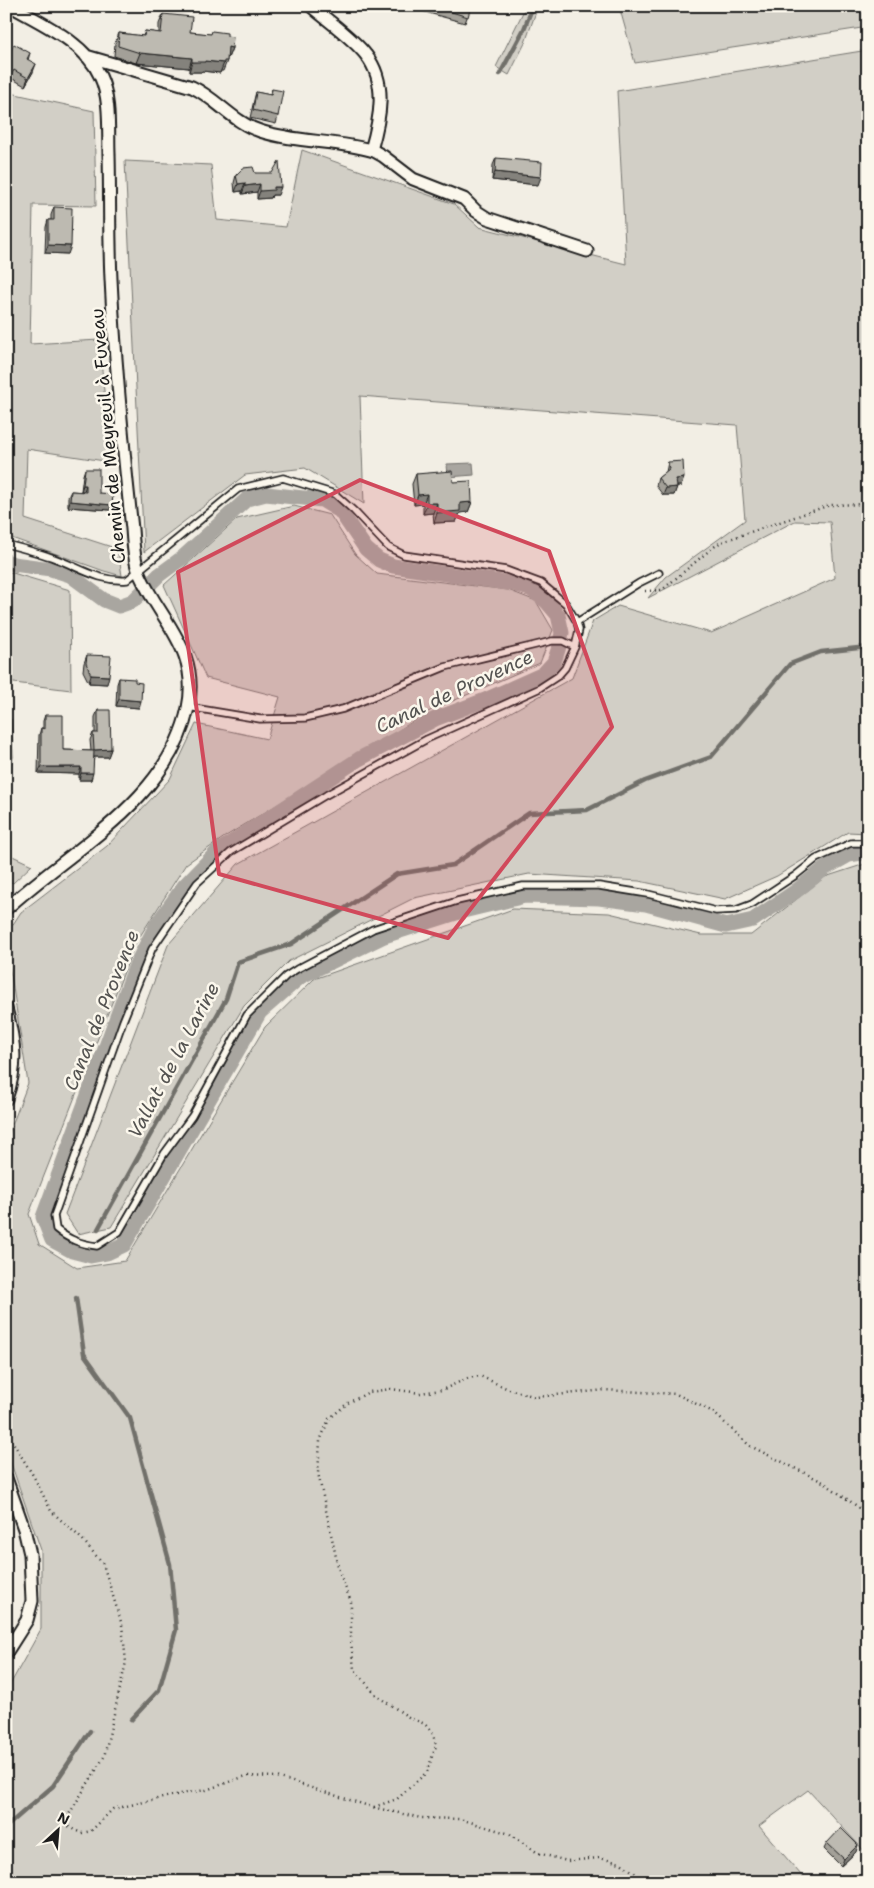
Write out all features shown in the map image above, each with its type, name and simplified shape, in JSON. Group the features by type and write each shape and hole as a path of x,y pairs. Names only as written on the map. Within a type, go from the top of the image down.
{"street":[{"name":"Chemin de Meyreuil à Fuveau","path":"6,909 133,804 153,782 169,758 180,732 188,707 191,682 187,658 139,572 132,530 111,280 107,114 101,78 92,62 61,36 11,6"},
{"path":"311,6 365,53 378,78 381,112 371,150"},
{"path":"86,56 192,87 201,91 234,117 258,131 371,150 383,156 413,179 464,199 476,211 487,218 587,251"},
{"path":"6,1008 14,1052 13,1078 6,1099"},
{"path":"6,1478 24,1529 30,1554 32,1601 27,1620 6,1654"}],"lane":[{"path":"6,544 52,557 107,580 127,580 238,489 283,478 335,494 388,547 404,554 506,570 541,582 566,604 577,622 579,630 575,647 565,668 550,682 427,739 326,795 231,852 197,882 152,949 123,1021 54,1216 56,1229 65,1237 82,1244 97,1246 119,1232 164,1154 192,1116 247,1015 286,976 373,930 457,901 523,886 600,886 648,894 716,911 736,910 752,904 796,875 816,859 851,843 868,843"},
{"path":"577,622 659,572"},
{"path":"188,707 260,719 305,718 343,709 445,666 552,641 563,641 575,647"}],"path":[{"path":"624,592 662,590 722,542 830,505 868,504"},
{"path":"372,1807 397,1799 427,1772 436,1746 434,1734 425,1724 410,1718 377,1696 354,1669 351,1641 351,1602 340,1571 318,1473 320,1441 329,1419 348,1403 369,1392 391,1389 420,1393 442,1390 468,1378 480,1376 506,1388 536,1397 605,1390 676,1394 713,1412 750,1446 823,1482 868,1514"},
{"path":"6,1431 34,1477 51,1511 82,1539 103,1564 122,1624 126,1662 104,1756 68,1816 68,1824 74,1830 82,1833 92,1831 113,1809 206,1790 246,1776 276,1777 372,1807 421,1818 460,1819 510,1834 538,1853 567,1861 599,1858 621,1864 647,1882"}],"highlighted area":[{"path":"360,480 549,551 612,727 448,938 219,874 178,572"}],"shaded area":[{"path":"526,6 538,6 525,43 509,75 496,67"},
{"path":"619,6 868,6 868,27 635,63"},
{"path":"868,50 868,833 848,832 777,876 725,899 639,881 529,874 414,898 289,961 244,1006 111,1227 78,1234 65,1214 168,945 238,864 572,678 593,621 618,606 711,633 835,578 830,522 795,521 648,598 666,577 745,520 737,425 360,396 364,504 305,468 245,475 144,552 125,161 211,165 217,220 286,227 302,150 454,204 479,227 626,264 617,91"},
{"path":"6,92 94,111 96,206 33,205 30,344 99,340 111,462 27,449 25,519 118,549 122,576 6,536"},
{"path":"473,463 474,475 448,477 447,464"},
{"path":"294,506 330,515 355,554 377,574 508,590 536,601 553,630 540,663 430,711 226,836 186,864 135,944 29,1214 39,1244 77,1268 125,1261 265,1027 314,979 513,909 609,913 701,935 751,935 825,877 868,863 868,1855 808,1790 759,1826 807,1882 6,1882 6,1692 41,1629 41,1550 6,1449 6,1141 28,1083 11,975 6,957 6,935 21,912 107,846 170,779 196,724 267,739 280,697 206,678 164,585 237,519"},
{"path":"6,571 70,590 71,690 6,682"},
{"path":"6,853 32,865 13,883 6,880"}],"building":[{"path":"432,6 471,6 468,17"},
{"path":"163,14 192,17 190,32 211,34 212,31 227,33 227,36 233,37 232,48 228,47 227,61 224,61 224,63 192,62 192,58 140,53 118,46 119,33 144,36 145,31 161,33"},
{"path":"14,44 30,53 27,59 36,64 28,78 14,70 11,75 6,72 6,59"},
{"path":"272,89 283,91 278,116 253,110 256,92 271,95"},
{"path":"496,158 542,162 541,177 495,172"},
{"path":"279,161 281,187 274,187 274,190 260,191 260,184 245,186 245,183 238,184 236,175 243,168 253,167 255,173 272,173"},
{"path":"54,207 72,208 71,246 48,245 48,220 54,220"},
{"path":"683,461 684,478 676,479 677,487 666,488 658,478 669,469 668,462"},
{"path":"85,469 99,469 99,493 113,494 112,505 70,501 71,491 86,492 86,485 83,485"},
{"path":"452,471 453,482 471,481 472,502 460,503 460,511 437,513 437,503 427,503 427,494 418,495 416,474"},
{"path":"87,655 111,656 109,676 91,675 86,663"},
{"path":"119,678 135,679 135,682 142,683 141,701 119,699"},
{"path":"98,710 110,710 111,749 94,750 93,733 98,733"},
{"path":"45,715 63,715 63,750 94,751 93,773 81,773 81,767 41,767 41,728 45,729"},
{"path":"6,719 11,719 13,757 6,757"},
{"path":"841,1828 858,1845 844,1859 827,1843"}],"waterway":[{"path":"500,74 524,29 533,6"},
{"name":"Canal de Provence","path":"6,561 13,564 51,569 70,575 104,600 119,606 133,601 159,575 182,558 247,499 266,494 322,500 340,511 366,549 379,560 393,566 514,584 532,590 546,601 558,615 562,633 554,662 543,674 485,700 435,719 359,759 217,852 184,886 157,924 136,965 43,1217 52,1240 72,1251 91,1256 107,1253 124,1245 260,1012 300,977 384,936 459,912 525,896 599,898 646,904 726,926 753,920 796,891 824,869 849,855 868,852"},
{"name":"Vallat de la Larine","path":"98,1229 226,999 238,962 291,944 397,874 453,865 529,813 587,810 645,781 711,757 790,664 821,652 868,647"},
{"name":"Vallat de la Larine","path":"76,1298 84,1354 130,1418 170,1564 176,1630 159,1690 131,1720"},
{"name":"Vallat de la Larine","path":"6,1827 53,1786 90,1731"}]}
